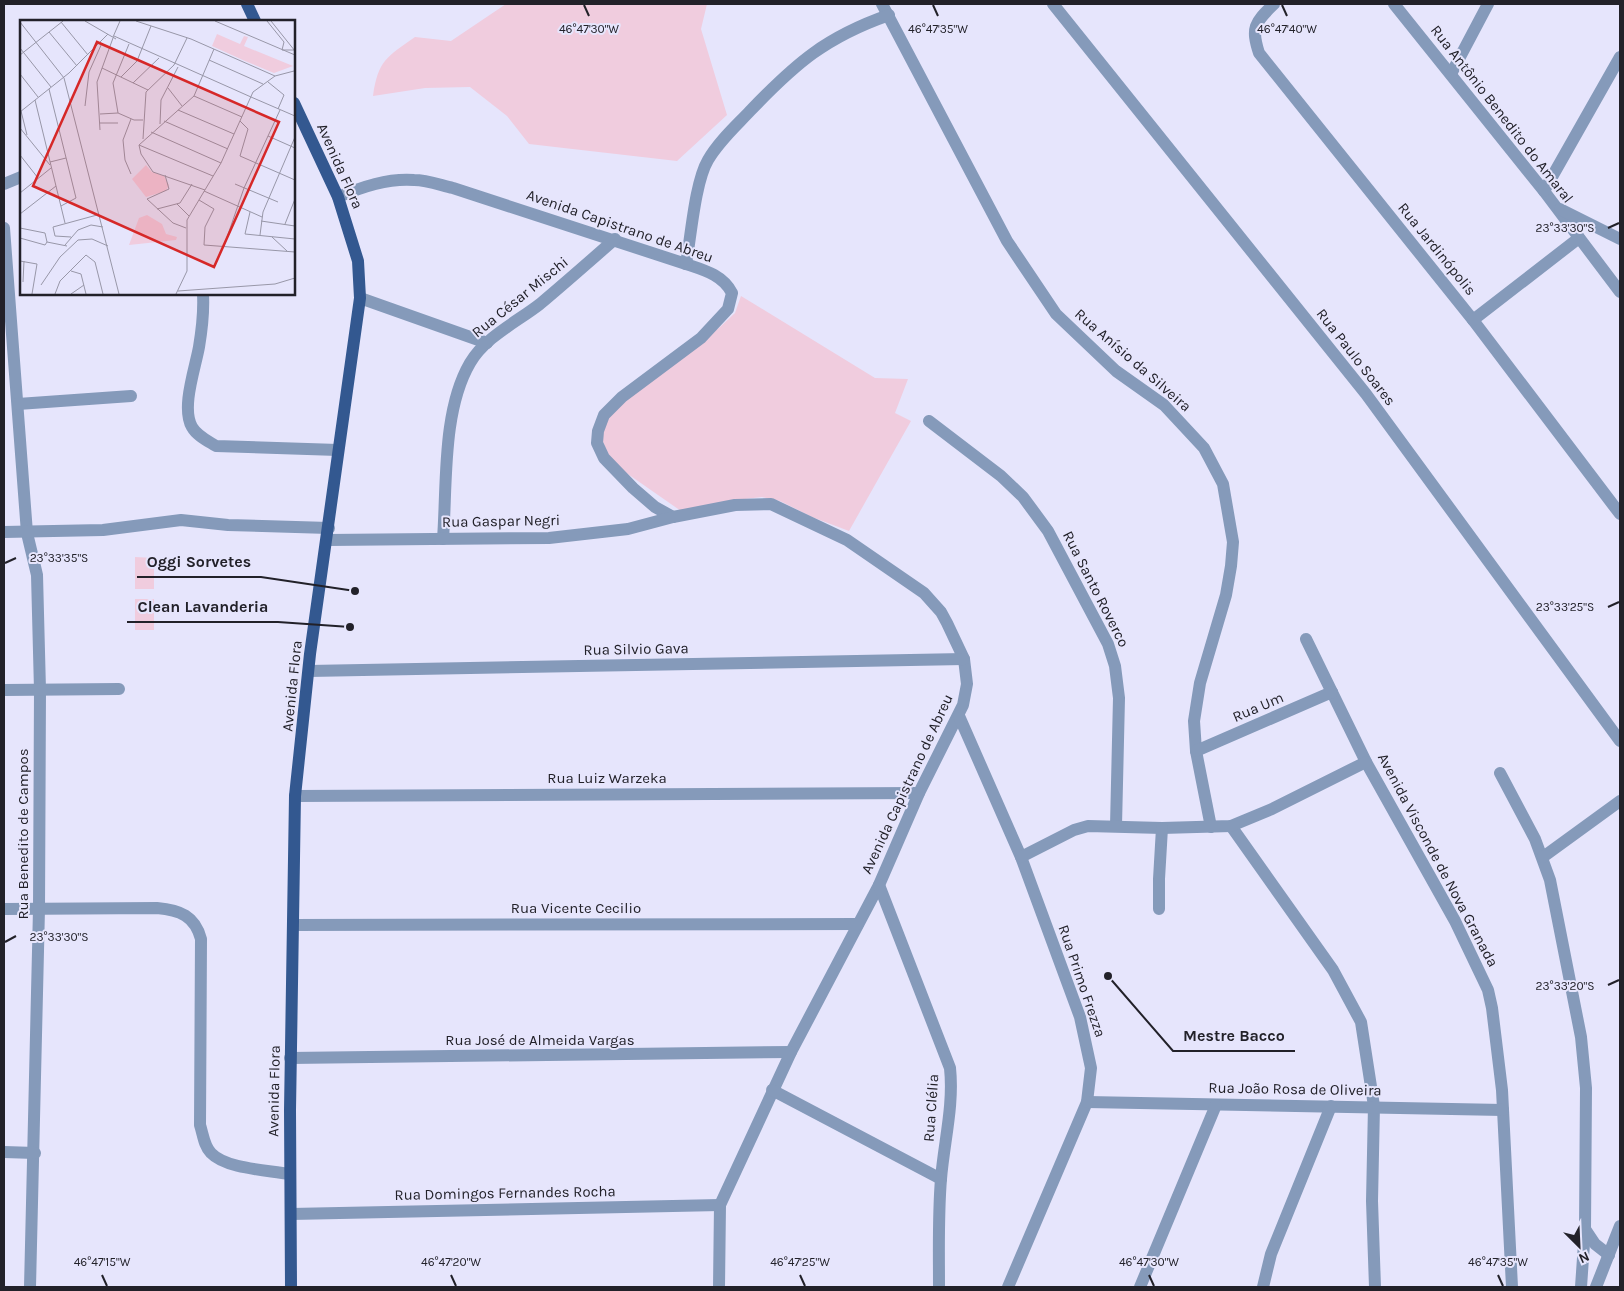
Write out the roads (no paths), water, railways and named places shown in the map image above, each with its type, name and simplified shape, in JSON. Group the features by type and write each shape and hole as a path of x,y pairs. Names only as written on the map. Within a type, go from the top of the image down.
{"main road":[{"path":"247,4 255,20"},
{"name":"Avenida Flora","path":"291,1287 289,1174 295,796 308,671 360,298 358,261 338,197 295,105"}],"street":[{"name":"Rua Anísio da Silveira","path":"882,4 1007,240 1056,314 1116,370 1164,405 1204,448 1223,484 1233,542 1231,566 1226,595 1196,704 1194,729 1196,751 1211,828"},
{"name":"Rua Paulo Soares","path":"1053,4 1366,394 1620,741"},
{"name":"Rua Jardinópolis","path":"1274,4 1257,24 1253,34 1260,53 1473,320 1620,514"},
{"name":"Rua Antônio Benedito do Amaral","path":"1394,4 1544,191 1620,292"},
{"path":"1451,74 1488,4"},
{"path":"686,264 701,182 708,160 730,131 780,80 818,48 854,27 889,15"},
{"path":"1544,191 1615,78 1620,57"},
{"path":"4,184 20,177"},
{"name":"Avenida Capistrano de Abreu","path":"338,197 359,188 384,182 415,180 453,188 712,273 727,283 732,293 728,309 701,338 622,397 604,415 598,431 597,444 604,458 633,488 655,507 673,517 735,505 771,504 847,540 924,593 941,612 964,659 967,684 959,716 919,793 878,885 772,1090 720,1206 719,1287"},
{"path":"1556,207 1620,240"},
{"name":"Rua Benedito de Campos","path":"4,228 15,277 18,404 27,532 37,575 40,690 35,1153 30,1287"},
{"path":"1473,320 1579,238"},
{"name":"Rua César Mischi","path":"444,539 449,439 460,384 471,362 487,343 540,304 615,240"},
{"path":"203,295 204,310 189,392 188,416 192,428 204,439 216,446 338,450"},
{"path":"360,298 487,343"},
{"path":"18,404 131,396"},
{"name":"Rua Santo Roverco","path":"929,420 1001,476 1022,497 1056,545 1108,644 1115,666 1119,698 1116,826"},
{"name":"Rua Gaspar Negri","path":"4,532 118,529 181,520 328,534 444,539 549,538 628,529 673,517"},
{"name":"Avenida Visconde de Nova Granada","path":"1306,639 1366,762 1455,921 1488,990 1494,1025 1503,1110 1512,1287"},
{"name":"Rua Silvio Gava","path":"308,671 964,659"},
{"path":"4,690 120,689"},
{"name":"Rua Um","path":"1196,751 1332,692"},
{"name":"Rua Primo Frezza","path":"959,716 1021,857 1085,1031 1091,1068 1087,1102 1008,1287"},
{"path":"1021,857 1082,827 1211,828 1231,826 1272,809 1366,762"},
{"path":"1500,773 1543,857 1550,880 1581,1038 1586,1088 1585,1229 1581,1287"},
{"name":"Rua Luiz Warzeka","path":"295,796 919,793"},
{"path":"1543,857 1620,801"},
{"path":"1231,826 1333,970 1355,1009 1364,1033 1374,1106 1372,1201 1374,1287"},
{"path":"1159,909 1158,879 1162,828"},
{"name":"Rua Clélia","path":"878,885 950,1068 952,1080 941,1179 939,1287"},
{"path":"4,909 157,908 179,912 194,922 201,939 200,1124 204,1141 210,1152 230,1164 289,1174"},
{"name":"Rua Vicente Cecilio","path":"293,925 858,924"},
{"name":"Rua José de Almeida Vargas","path":"290,1058 791,1052"},
{"path":"772,1090 941,1179"},
{"name":"Rua João Rosa de Oliveira","path":"1087,1102 1374,1106 1503,1110"},
{"path":"1140,1287 1216,1105"},
{"path":"1263,1287 1271,1254 1331,1106"},
{"path":"4,1152 35,1153"},
{"name":"Rua Domingos Fernandes Rocha","path":"291,1214 720,1206"},
{"path":"1596,1287 1620,1226"},
{"path":"1585,1229 1595,1244 1609,1255"}],"place":[{"name":"Oggi Sorvetes","path":"355,591"},
{"name":"Clean Lavanderia","path":"350,627"},
{"name":"Mestre Bacco","path":"1108,976"}]}
